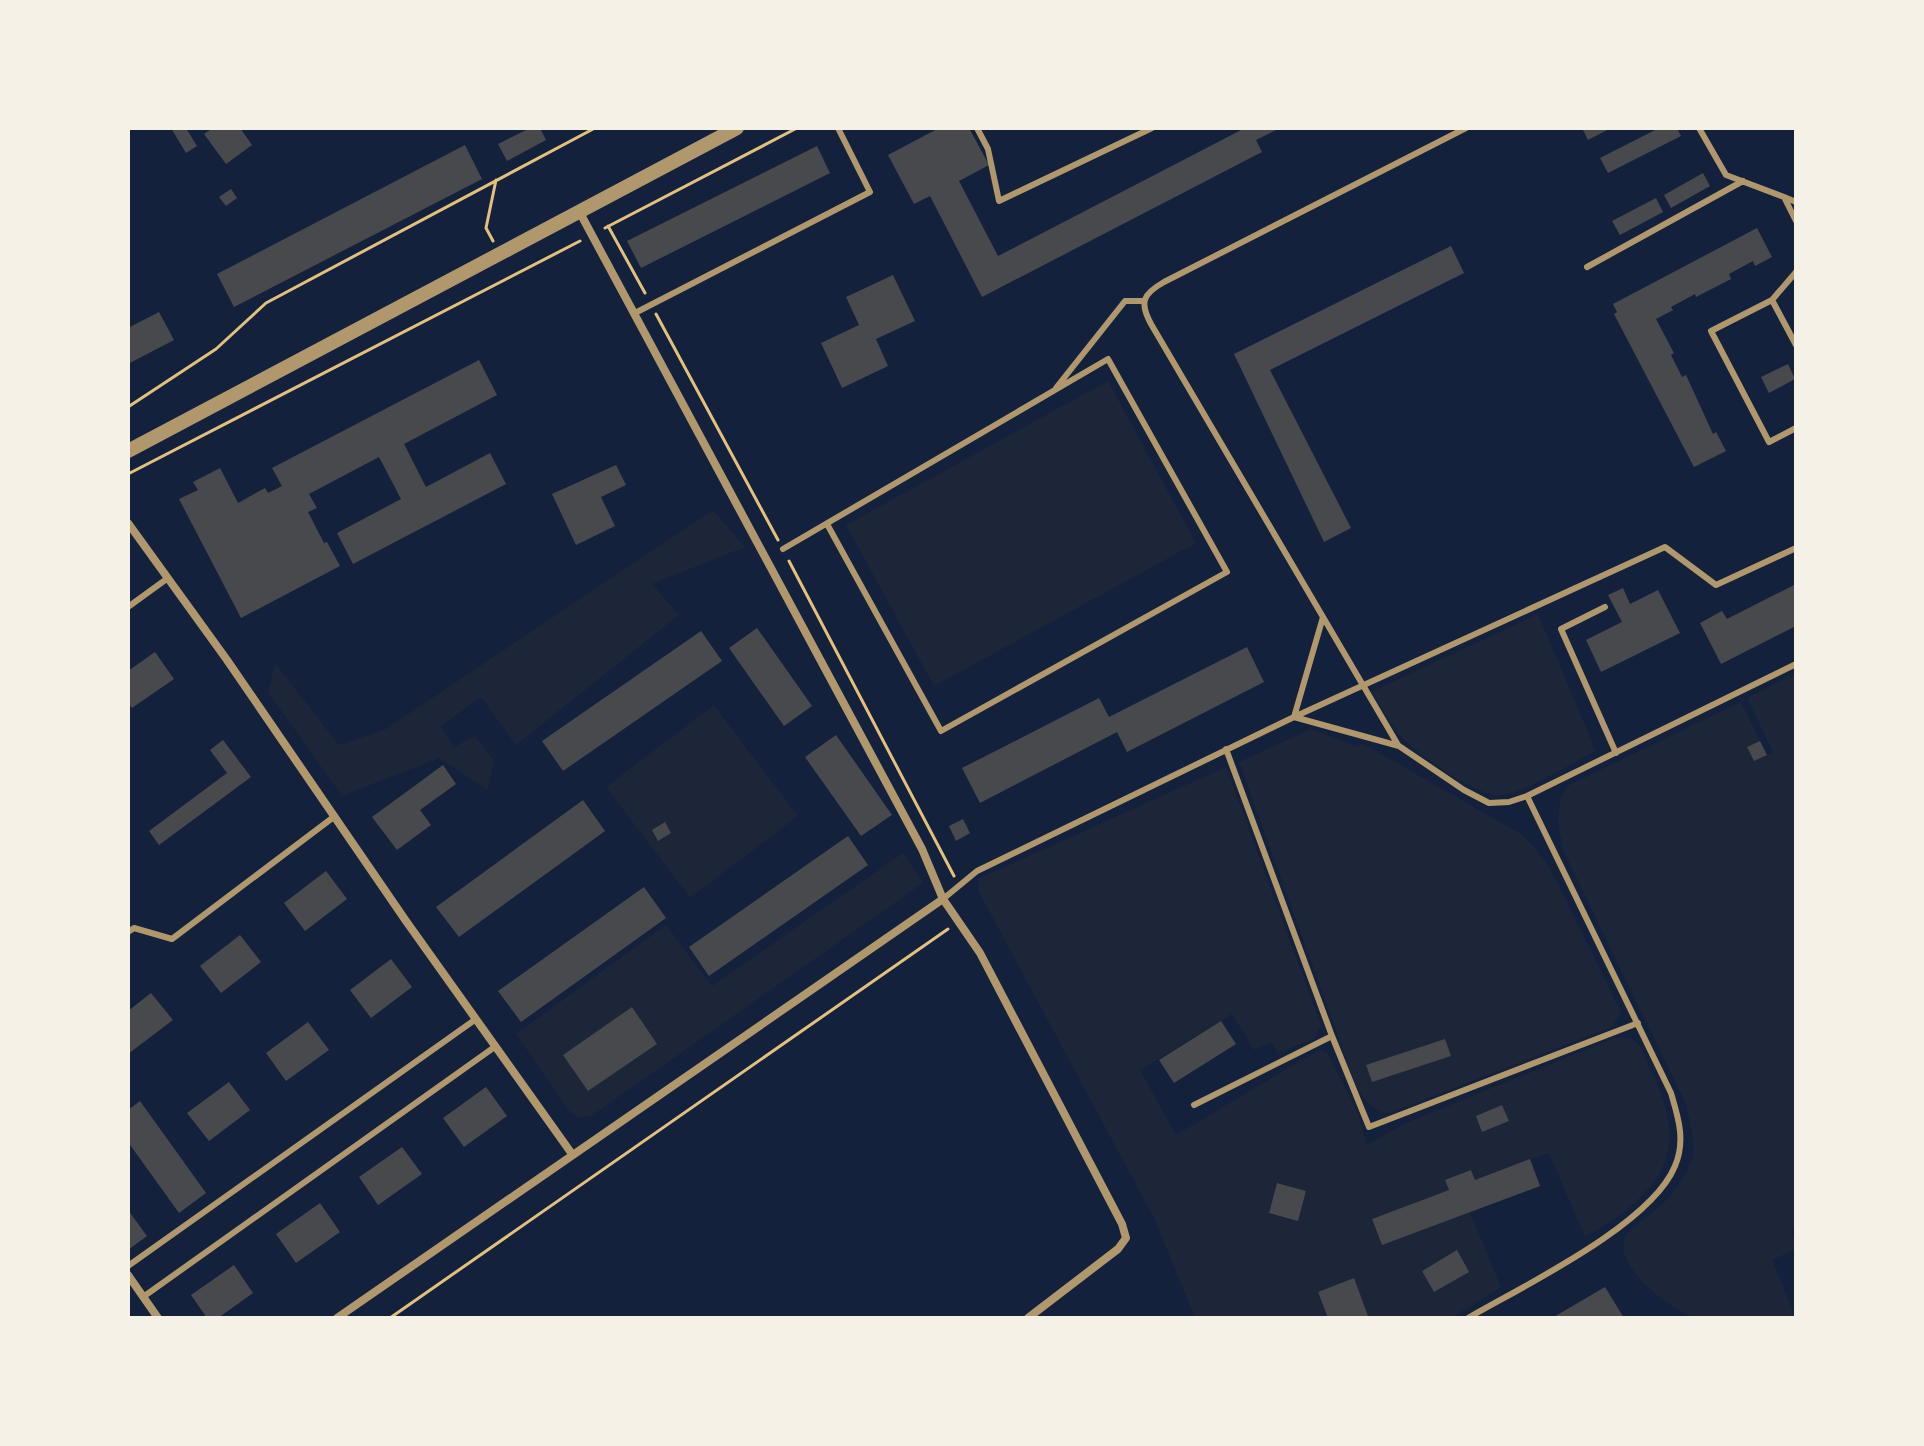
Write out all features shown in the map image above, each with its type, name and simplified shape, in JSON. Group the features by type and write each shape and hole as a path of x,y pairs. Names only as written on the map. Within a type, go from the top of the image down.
{"street":[{"path":"128,451 737,128"},
{"path":"579,211 922,849 943,899 980,953 1122,1224 1126,1238 1118,1249 1028,1318"},
{"path":"128,523 572,1154"},
{"path":"337,1318 943,899"},
{"path":"128,1275 158,1318"}],"lane":[{"path":"635,313 870,192 838,128"},
{"path":"977,128 988,149 999,201 1152,128"},
{"path":"1399,746 1151,324 1144,301 1149,290 1466,128"},
{"path":"1699,128 1726,175 1796,202"},
{"path":"1587,267 1743,181"},
{"path":"1784,197 1796,221"},
{"path":"1796,272 1772,300 1711,331 1769,442 1796,428"},
{"path":"1772,300 1796,345"},
{"path":"1054,391 1125,301 1144,301"},
{"path":"783,549 1108,359 1227,572 941,731 827,524"},
{"path":"943,899 977,871 1226,749 1665,547 1716,585 1796,548"},
{"path":"129,608 168,578"},
{"path":"1605,607 1561,629 1616,753"},
{"path":"1294,717 1323,617"},
{"path":"1294,717 1399,746 1489,803 1509,802 1796,664"},
{"path":"1226,749 1332,1036 1369,1127 1638,1023"},
{"path":"1468,1318 1601,1241 1642,1208 1662,1187 1675,1167 1680,1150 1679,1122 1671,1093 1527,796"},
{"path":"128,932 134,928 172,939 335,816"},
{"path":"128,1266 476,1019"},
{"path":"1194,1105 1332,1036"},
{"path":"143,1297 496,1046"}],"path":[{"path":"128,407 216,349 266,303 595,128"},
{"path":"128,474 797,128"},
{"path":"496,180 486,228 499,253"},
{"path":"390,1318 959,922"}],"shaded area":[{"path":"1108,381 1196,543 934,686 846,525"},
{"path":"713,510 745,547 652,584 679,615 516,745 481,697 441,726 454,747 475,736 494,760 488,790 439,758 342,796 268,692 275,663 339,745 386,729"},
{"path":"1538,614 1596,751 1524,789 1502,795 1491,794 1462,782 1418,751 1398,733 1371,692"},
{"path":"1796,673 1796,1229 1792,1231 1796,1249 1772,1260 1796,1318 1725,1320 1692,1317 1670,1305 1645,1285 1627,1261 1623,1249 1630,1231 1659,1208 1683,1178 1693,1153 1692,1135 1686,1104 1564,852 1559,810 1567,786 1741,702 1760,741 1747,748 1754,761 1773,752 1747,698"},
{"path":"714,705 798,816 690,898 606,787"},
{"path":"1311,729 1358,747 1362,743 1521,834 1546,862 1621,1012 1612,1027 1387,1114 1368,1102 1355,1083 1239,762"},
{"path":"1226,767 1321,1025 1314,1039 1278,1053 1271,1042 1254,1050 1232,1014 1140,1070 1176,1135 1320,1049 1328,1054 1359,1116 1366,1145 1408,1122 1615,1038 1624,1038 1633,1040 1641,1048 1664,1103 1669,1141 1663,1167 1649,1188 1630,1207 1585,1237 1549,1153 1475,1180 1471,1170 1446,1180 1449,1190 1372,1219 1382,1245 1470,1212 1501,1287 1451,1318 1364,1318 1368,1316 1318,1292 1328,1318 1195,1318 1155,1220 979,892 978,879","holes":["1502,1106 1508,1121 1482,1131 1476,1116","1277,1183 1306,1191 1298,1220 1269,1213","1457,1251 1434,1291 1422,1270"]},
{"path":"903,853 923,883 591,1116 580,1118 570,1112 516,1034 666,925 712,986"}],"building":[{"path":"171,128 186,128 197,146 186,153"},
{"path":"213,128 240,128 252,145 226,164 204,134"},
{"path":"530,128 540,128 546,140 507,161 498,144"},
{"path":"939,128 969,128 989,165 959,181 998,256 1245,128 1280,128 1256,140 1262,152 982,297 930,196 914,204 888,155"},
{"path":"1582,128 1611,128 1588,140"},
{"path":"1659,128 1677,128 1681,136 1608,173 1600,158"},
{"path":"465,145 482,179 234,307 217,274"},
{"path":"817,146 830,173 641,268 627,241"},
{"path":"1703,173 1710,186 1671,208 1664,195"},
{"path":"231,189 237,198 226,206 219,197"},
{"path":"1656,198 1663,212 1620,235 1612,221"},
{"path":"1757,228 1772,257 1755,266 1753,261 1729,274 1731,279 1696,297 1695,294 1656,319 1674,353 1671,355 1682,377 1686,375 1713,434 1716,432 1726,451 1694,467 1614,314 1617,312 1613,304"},
{"path":"1451,246 1464,273 1270,370 1351,528 1324,542 1234,354"},
{"path":"893,275 915,321 876,339 888,366 842,388 821,343 859,325 846,297"},
{"path":"159,312 174,340 128,364 128,328"},
{"path":"479,360 497,395 404,444 426,487 490,453 506,484 353,564 337,533 401,499 379,457 309,494 317,508 308,512 340,566 241,618 179,499 198,490 193,482 220,468 238,503 265,488 268,493 282,486 272,468"},
{"path":"1788,364 1795,379 1769,393 1761,377"},
{"path":"616,465 626,485 601,497 615,526 576,545 552,494"},
{"path":"1796,584 1796,626 1721,664 1700,623 1722,611 1727,619"},
{"path":"1623,588 1630,604 1658,590 1680,633 1601,672 1586,640 1622,622 1608,595"},
{"path":"757,628 812,706 784,726 729,648"},
{"path":"701,631 722,661 563,771 542,741"},
{"path":"1247,647 1264,682 1127,752 1117,732 980,803 962,768 1099,698 1109,717"},
{"path":"155,652 174,679 132,708 128,703 128,671"},
{"path":"836,735 892,815 861,836 805,757"},
{"path":"223,740 251,777 159,845 149,831 227,773 210,750"},
{"path":"1760,741 1767,755 1754,761 1747,747"},
{"path":"443,765 456,784 420,810 431,825 397,850 372,817"},
{"path":"583,800 605,831 459,937 436,907"},
{"path":"963,819 970,833 956,841 949,826"},
{"path":"665,822 671,833 658,841 652,830"},
{"path":"848,836 868,865 709,976 689,947"},
{"path":"326,871 347,899 305,931 284,903"},
{"path":"644,887 666,918 521,1022 498,991"},
{"path":"240,935 261,962 221,993 200,966"},
{"path":"391,959 412,987 371,1018 350,990"},
{"path":"151,993 173,1020 128,1054 128,1011"},
{"path":"632,1007 657,1044 588,1091 563,1055"},
{"path":"1221,1021 1236,1044 1174,1083 1159,1060"},
{"path":"308,1022 329,1050 286,1081 266,1053"},
{"path":"1445,1039 1451,1056 1372,1082 1366,1065"},
{"path":"229,1082 250,1110 209,1141 187,1113"},
{"path":"486,1087 507,1116 464,1147 443,1118"},
{"path":"140,1101 206,1193 179,1213 128,1142 128,1110"},
{"path":"1502,1105 1509,1121 1482,1132 1476,1116"},
{"path":"402,1147 422,1174 378,1205 359,1177"},
{"path":"1530,1159 1540,1186 1382,1245 1372,1219 1449,1190 1445,1180 1471,1170 1475,1180"},
{"path":"1277,1183 1306,1191 1298,1221 1269,1213"},
{"path":"320,1203 340,1232 296,1263 276,1234"},
{"path":"128,1210 147,1236 128,1250"},
{"path":"1457,1250 1469,1272 1434,1292 1422,1271"},
{"path":"234,1265 253,1293 218,1318 207,1318 191,1295"},
{"path":"1354,1278 1368,1316 1328,1318 1318,1292"},
{"path":"1605,1287 1624,1318 1552,1318"}]}
